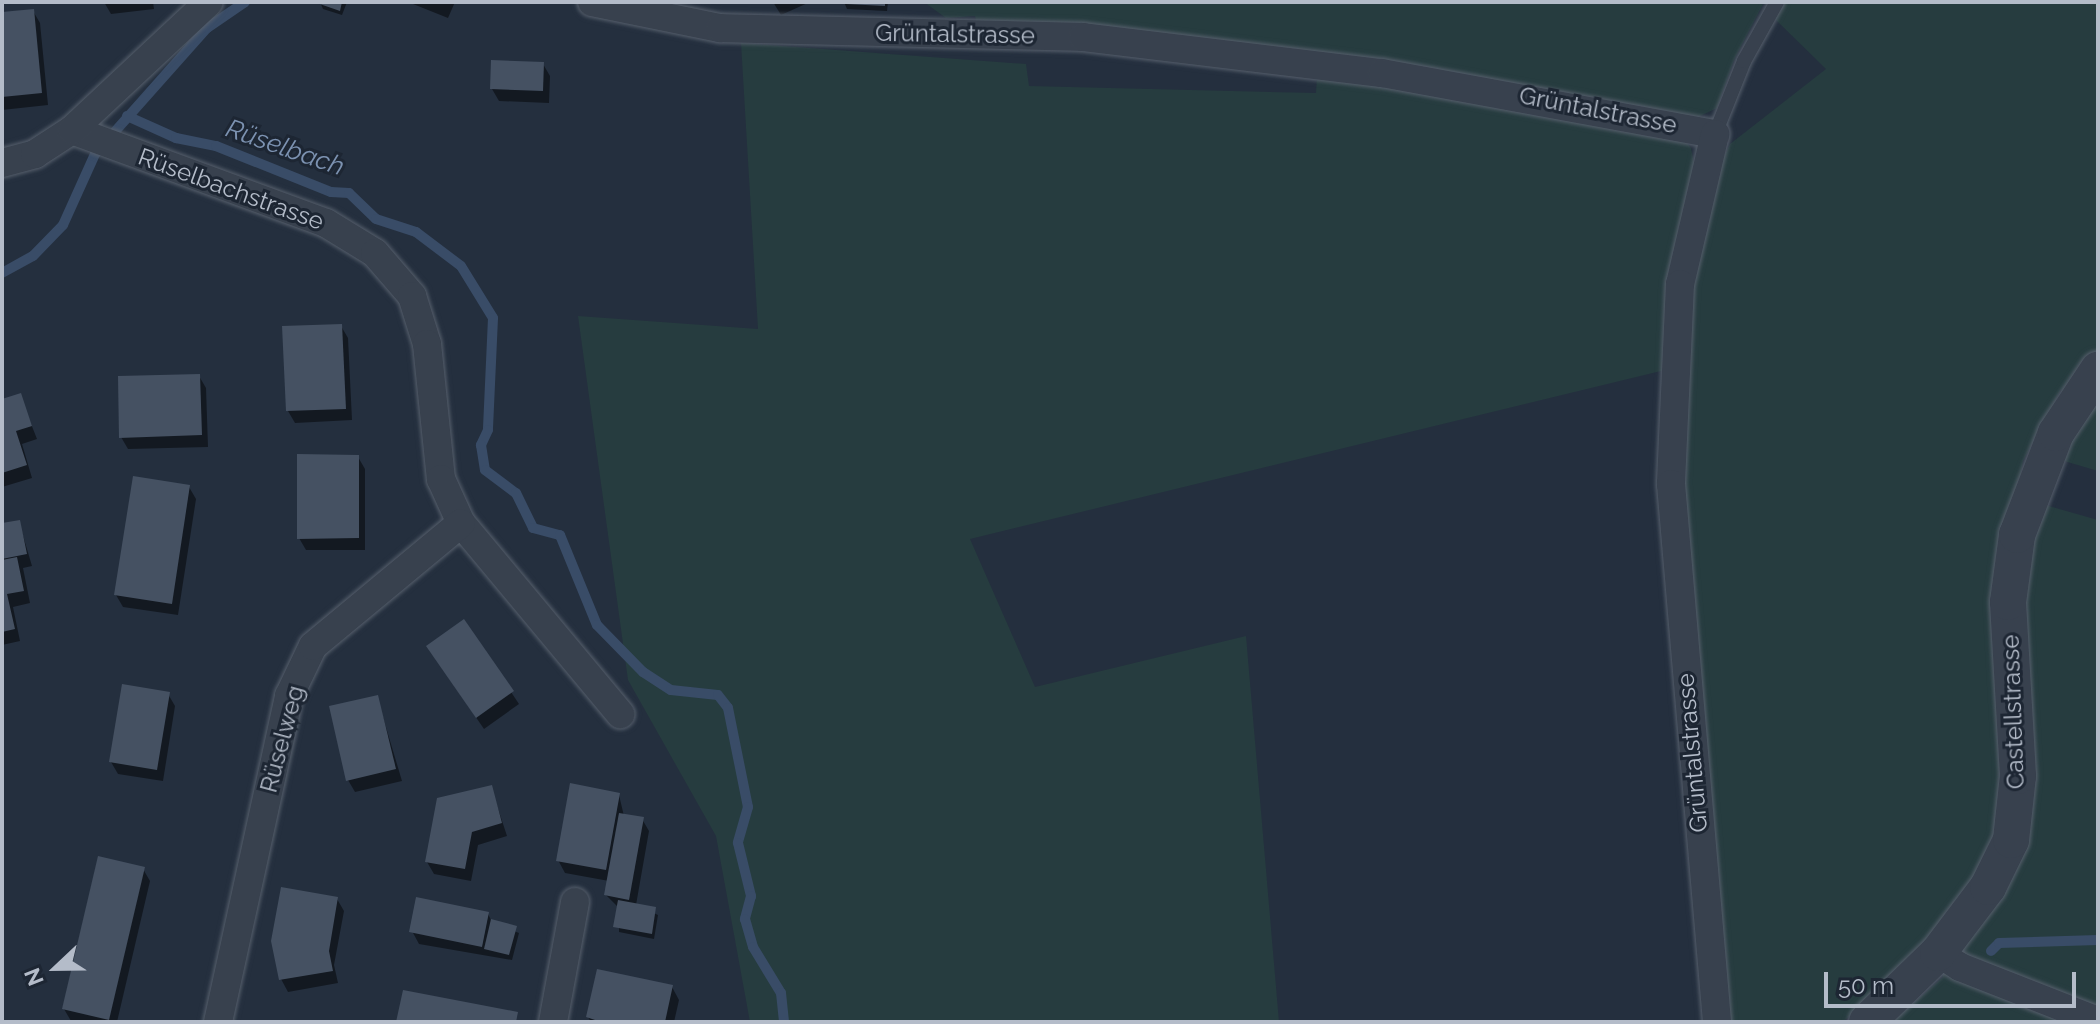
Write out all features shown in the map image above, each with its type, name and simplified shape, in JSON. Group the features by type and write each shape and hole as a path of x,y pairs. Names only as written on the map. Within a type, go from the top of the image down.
{"street":[{"path":"2,163 35,154 82,133 209,2"},
{"name":"Grüntalstrasse","path":"592,2 720,28 1083,37 1382,73 1715,134 1680,284 1671,484 1717,1022"},
{"name":"Rüselbachstrasse","path":"82,133 326,223 375,253 412,296 427,344 441,479 461,523 620,714"},
{"name":"Castellstrasse","path":"1867,1022 1938,953 1988,887 2011,840 2018,776 2008,602 2017,535 2056,433 2098,370"},
{"name":"Rüselweg","path":"218,1022 289,696 313,646 461,523"},
{"path":"553,1022 575,902"},
{"path":"1938,953 1960,967 2098,1021"}],"lane":[{"path":"1715,134 1744,61 1777,2"}],"green space":[{"path":"924,2 1764,2 1734,60 1717,108 1696,118 977,24 975,16 946,18"},
{"path":"1785,2 2098,2 2098,471 2047,456 2062,388 2023,461 2017,497 2098,520 2098,1022 1892,1022 1943,977 1940,932 1843,1022 1728,1022 1678,518 1688,283 1717,171 1730,144 1826,69 1775,19"},
{"path":"741,43 1026,64 1029,86 1316,93 1317,76 1514,102 1685,141 1691,148 1695,169 1665,370 970,539 1035,687 1246,636 1279,1022 750,1022 716,836 628,680 578,316 758,329"}],"building":[{"path":"314,2 342,2 340,11"},
{"path":"885,2 885,6 846,4"},
{"path":"34,9 42,93 2,97 2,12"},
{"path":"491,60 544,62 543,91 490,89"},
{"path":"342,324 346,409 286,411 282,326"},
{"path":"200,374 202,435 119,438 118,376"},
{"path":"21,393 32,426 16,431 27,465 2,473 2,399"},
{"path":"297,454 359,455 359,538 297,539"},
{"path":"133,476 190,485 172,604 114,595"},
{"path":"20,520 27,554 2,559 2,523"},
{"path":"17,557 24,591 7,594 15,629 2,632 2,560"},
{"path":"464,619 514,691 476,718 426,646"},
{"path":"122,684 170,692 157,770 109,762"},
{"path":"378,695 396,769 346,781 329,706"},
{"path":"570,783 620,793 606,870 556,861"},
{"path":"492,785 502,823 472,832 465,869 425,862 437,798"},
{"path":"619,813 644,817 629,900 604,895"},
{"path":"98,856 145,867 109,1020 62,1009"},
{"path":"281,887 338,897 329,951 333,971 279,980 271,941"},
{"path":"416,897 489,912 482,947 409,932"},
{"path":"618,900 656,907 652,934 613,927"},
{"path":"491,919 517,926 509,955 484,949"},
{"path":"597,969 673,985 665,1022 601,1022 586,1017"},
{"path":"403,990 518,1012 516,1022 396,1022"}],"waterway":[{"path":"2,273 33,256 63,225 95,154 207,28 245,2"},
{"name":"Rüselbach","path":"127,116 176,138 216,146 331,192 349,193 376,219 416,232 461,266 493,318 488,430 481,445 485,470 516,493 533,528 560,535 597,625 643,672 671,690 718,695 728,708 748,807 738,843 751,896 745,919 753,947 781,993 784,1022"},
{"path":"1991,951 1999,943 2098,940"}]}
